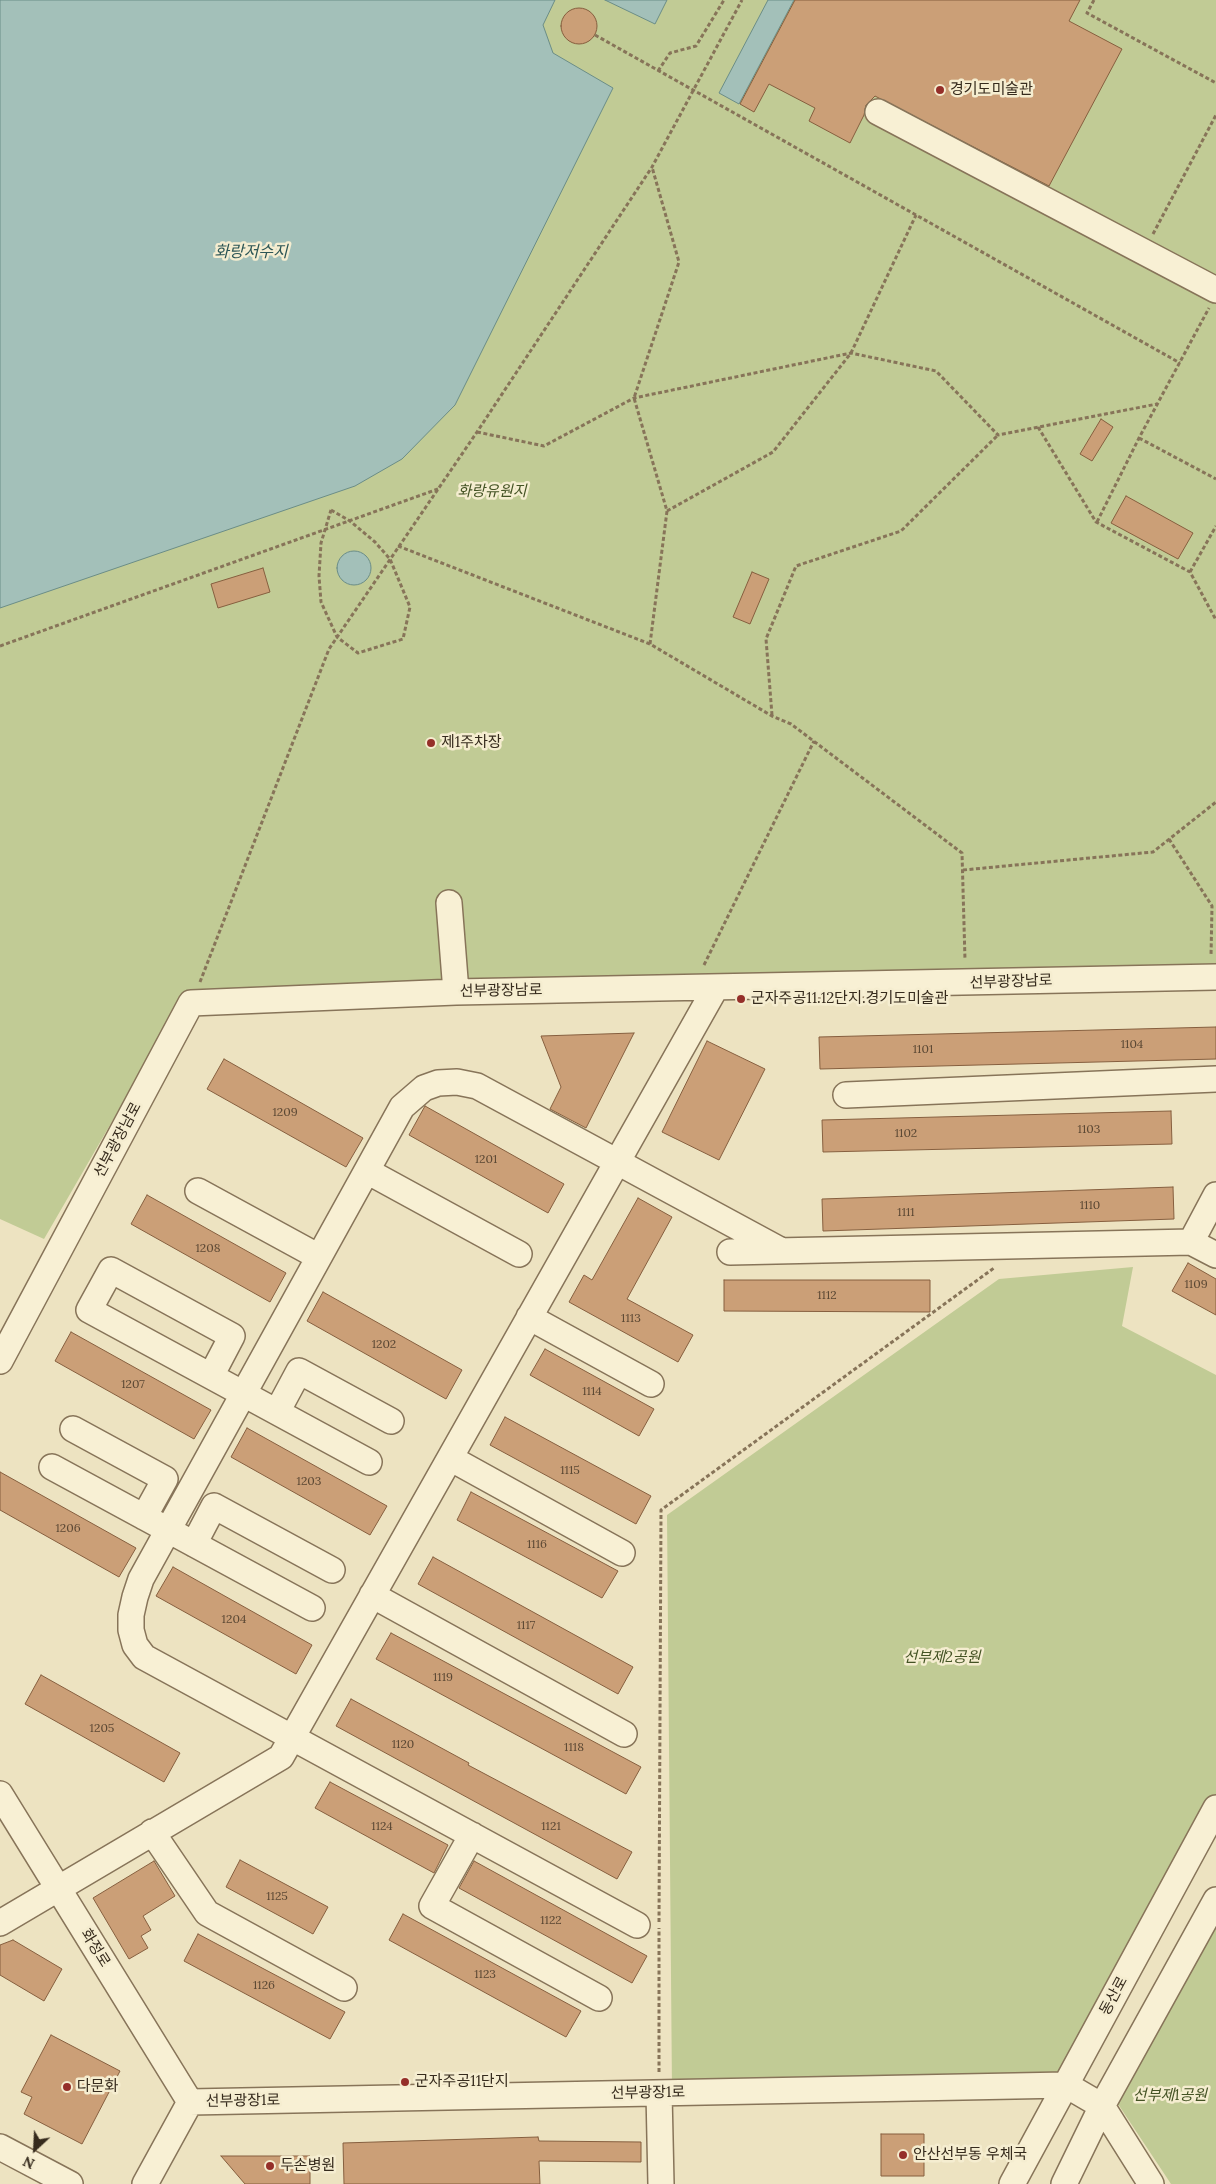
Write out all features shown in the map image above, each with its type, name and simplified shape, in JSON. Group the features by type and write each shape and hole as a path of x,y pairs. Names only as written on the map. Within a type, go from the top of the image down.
{"street":[{"path":"878,112 1143,252 1214,297"},
{"path":"449,902 456,992"},
{"name":"선부광장남로","path":"0,1361 191,1004 456,992 966,984 1213,977"},
{"path":"0,1922 281,1757 617,1162 704,988"},
{"path":"846,1095 1216,1079"},
{"path":"637,1925 144,1657 135,1644 131,1623 134,1597 141,1579 402,1107 413,1095 424,1088 438,1083 457,1082 476,1086 782,1251"},
{"path":"367,1171 519,1254"},
{"path":"198,1191 319,1257"},
{"path":"1192,1242 1216,1195"},
{"path":"730,1252 1192,1242 1216,1255"},
{"path":"210,1376 232,1336 111,1270 89,1310 210,1376 369,1462"},
{"path":"529,1318 651,1384"},
{"path":"277,1412 299,1371 391,1422"},
{"path":"73,1429 165,1479 144,1517"},
{"path":"450,1458 622,1553"},
{"path":"52,1467 312,1608"},
{"path":"194,1544 214,1506 332,1570"},
{"path":"372,1595 624,1734"},
{"name":"화정로","path":"0,1794 190,2102"},
{"name":"동산로","path":"1012,2184 1216,1808"},
{"path":"152,1832 208,1913 344,1988"},
{"path":"472,1835 432,1906 599,1998"},
{"path":"1064,2184 1102,2106 1216,1900"},
{"path":"1066,2085 1102,2106 1151,2184"},
{"name":"선부광장1로","path":"145,2184 190,2102 1066,2085"},
{"path":"659,2093 661,2184"},
{"path":"0,2147 70,2184"}],"path":[{"path":"658,72 670,53 696,46 724,0"},
{"path":"191,1004 329,649 439,489 652,167 742,0"},
{"path":"1094,0 1087,13 1216,83"},
{"path":"595,35 658,72 1180,362"},
{"path":"1143,252 1216,115"},
{"path":"650,644 667,511 634,398 679,262 652,167"},
{"path":"667,511 773,452 851,353 916,215"},
{"path":"1096,522 1214,297"},
{"path":"477,432 544,446 634,398 851,353 936,371 998,436"},
{"path":"772,716 766,639 796,566 901,531 998,436 1157,404"},
{"path":"1038,428 1096,522 1190,572 1216,620"},
{"path":"1139,438 1216,479"},
{"path":"0,646 439,489"},
{"path":"331,510 350,521 376,542 390,559 410,607 403,639 358,653 337,637 321,602 319,576 321,543 325,529 331,510"},
{"path":"1190,572 1216,526"},
{"path":"398,546 650,644 772,716 791,724 962,853 966,984"},
{"path":"704,988 814,741"},
{"path":"962,870 1153,852 1216,802"},
{"path":"1169,839 1212,906 1213,977"},
{"path":"659,2093 661,1510 1024,1246"}],"green space":[{"name":"화랑유원지","path":"0,0 1216,0 1216,964 187,992 44,1239 0,1219"},
{"name":"선부제2공원","path":"1133,1267 1122,1326 1216,1375 1216,1801 1066,2079 672,2090 667,1515 999,1279"},
{"name":"선부제1공원","path":"1216,1917 1216,2184 1171,2184 1116,2101"}],"water":[{"name":"화랑저수지","path":"0,0 555,0 543,25 553,53 613,88 455,405 402,459 355,486 0,608"},
{"path":"605,0 667,0 655,24"},
{"path":"768,0 794,0 739,104 719,93"},
{"path":"354,551 366,556 371,568 366,580 354,585 342,580 337,568 342,556"}],"building":[{"name":"경기도미술관","path":"795,0 1080,0 1069,21 1122,49 1049,186 875,96 866,105 864,115 850,143 809,121 815,108 769,84 754,112 740,104"},
{"path":"579,8 586,9 592,13 596,19 596,33 592,39 586,43 579,44 572,43 566,39 562,33 561,26 562,19 566,13 572,9"},
{"path":"1101,419 1113,427 1092,461 1080,454"},
{"path":"1126,496 1193,533 1178,559 1111,523"},
{"path":"263,568 270,592 218,608 211,584"},
{"path":"752,572 769,579 750,624 733,617"},
{"path":"1216,1027 1216,1059 820,1069 819,1037"},
{"path":"634,1033 586,1128 550,1109 561,1087 541,1036"},
{"path":"707,1041 765,1069 719,1160 662,1132"},
{"path":"224,1059 363,1138 346,1167 207,1089"},
{"path":"425,1106 564,1184 548,1213 409,1135"},
{"path":"1171,1111 1172,1144 823,1152 822,1120"},
{"path":"1173,1187 1174,1219 823,1231 822,1199"},
{"path":"147,1195 286,1273 270,1302 131,1224"},
{"path":"638,1198 672,1217 627,1299 693,1335 678,1362 569,1302 584,1275 592,1280"},
{"path":"1188,1263 1216,1279 1216,1315 1172,1291"},
{"path":"724,1280 930,1280 930,1312 724,1311"},
{"path":"323,1292 462,1370 446,1399 307,1321"},
{"path":"71,1332 211,1410 194,1439 55,1361"},
{"path":"545,1349 654,1409 639,1436 530,1375"},
{"path":"505,1417 651,1496 636,1524 490,1445"},
{"path":"247,1428 387,1506 370,1535 231,1457"},
{"path":"0,1472 136,1548 119,1577 0,1510"},
{"path":"471,1492 618,1571 602,1598 457,1520"},
{"path":"433,1557 633,1667 618,1694 418,1584"},
{"path":"173,1567 312,1645 296,1674 156,1596"},
{"path":"391,1633 641,1767 626,1794 376,1659"},
{"path":"41,1675 180,1753 164,1782 25,1704"},
{"path":"351,1699 469,1763 468,1765 632,1852 617,1879 336,1726"},
{"path":"330,1782 448,1845 434,1873 315,1808"},
{"path":"240,1860 328,1907 313,1934 226,1887"},
{"path":"154,1861 175,1896 143,1916 151,1930 141,1936 148,1948 129,1959 93,1898"},
{"path":"474,1861 647,1956 632,1983 459,1888"},
{"path":"403,1914 581,2011 566,2037 389,1940"},
{"path":"198,1934 345,2012 330,2039 184,1961"},
{"path":"13,1940 62,1969 44,2001 0,1975 0,1945"},
{"path":"51,2035 120,2071 82,2144 24,2114 32,2097 21,2092"},
{"name":"안산선부동 우체국","path":"881,2134 924,2134 924,2176 881,2176"},
{"path":"538,2137 539,2141 641,2142 641,2162 539,2161 540,2184 344,2184 343,2143"},
{"name":"두손병원","path":"221,2156 310,2156 310,2184 245,2184"}],"place":[{"name":"경기도미술관","path":"940,90"},
{"name":"제1주차장","path":"431,743"},
{"name":"군자주공11.12단지.경기도미술관","path":"741,999"},
{"name":"군자주공11단지","path":"405,2082"},
{"name":"다문화","path":"67,2087"},
{"name":"안산선부동 우체국","path":"903,2155"},
{"name":"두손병원","path":"270,2166"}]}
